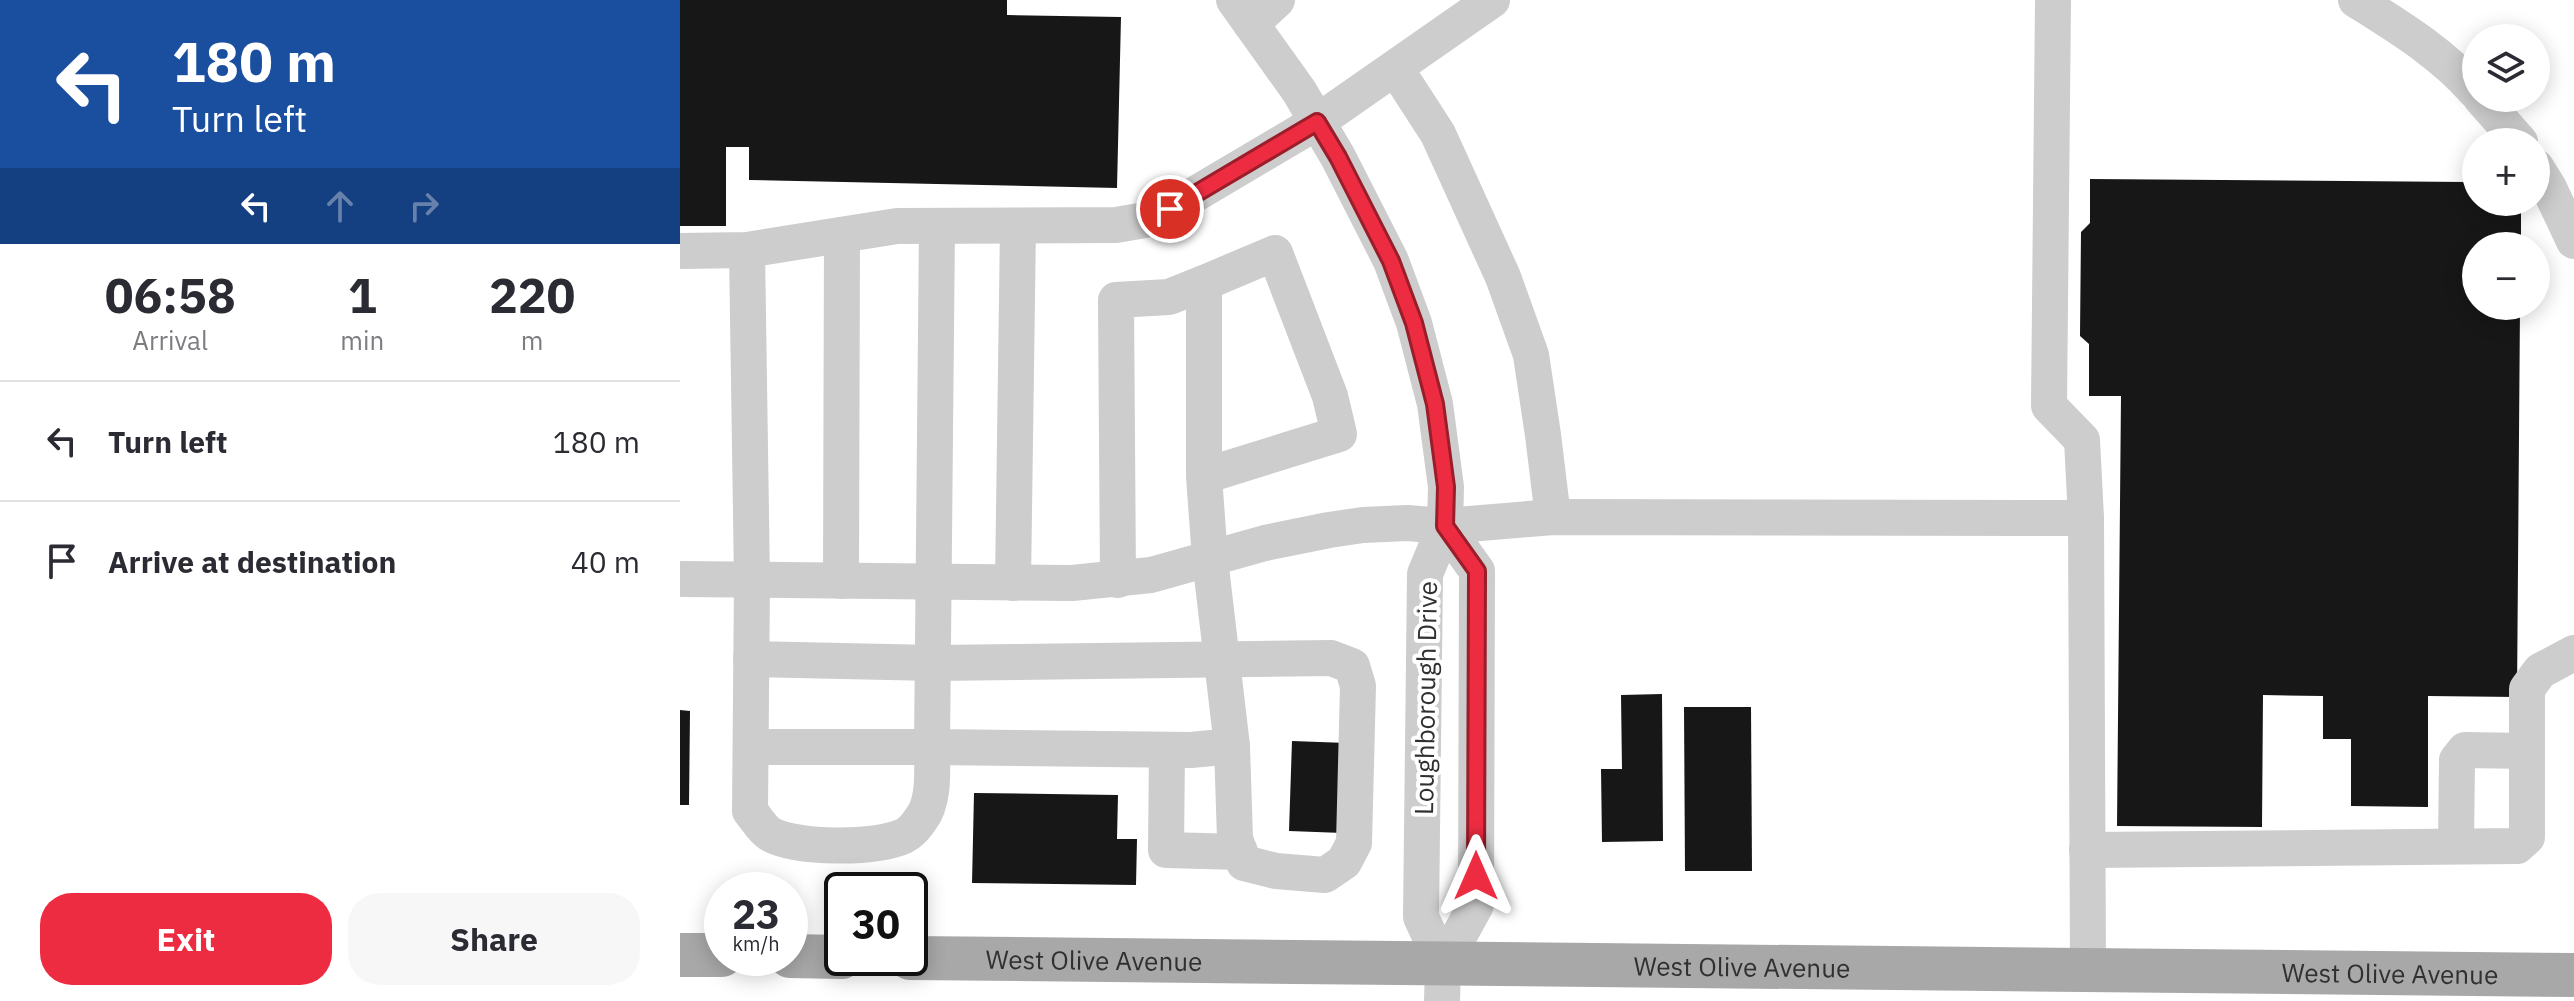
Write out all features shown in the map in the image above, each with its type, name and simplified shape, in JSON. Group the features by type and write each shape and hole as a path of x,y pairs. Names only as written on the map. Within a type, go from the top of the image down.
{"main road":[{"path":"680,955 704,955"},
{"name":"West Olive Avenue","path":"928,959 1442,983 2088,969 2574,975"},
{"path":"2463,1001 2564,999 2574,992"}],"street":[{"path":"1243,12 1277,0"},
{"path":"680,251 747,250 897,226 1116,225 1145,220 1170,209 1317,122 1492,0"},
{"path":"2053,0 2049,406 2082,440 2086,518 2088,969"},
{"path":"2356,0 2414,36 2462,76"},
{"name":"Loughborough Drive","path":"1243,12 1299,91 1338,157 1391,261 1414,323 1435,404 1446,487 1445,526 1425,574 1421,917 1442,983"},
{"path":"1396,69 1438,134 1503,277 1531,355 1553,517"},
{"path":"2493,112 2508,128"},
{"path":"2550,190 2574,241"},
{"path":"747,250 752,580 750,811 767,832 786,841 880,844 907,835 923,817 931,786 937,226"},
{"path":"1013,583 1018,226"},
{"path":"841,581 842,235"},
{"path":"1118,580 1116,300 1169,297 1275,253 1330,396 1339,434 1204,476"},
{"path":"751,659 934,663 1223,661 1331,658 1352,666 1358,686 1354,843 1344,862 1325,875 1276,871 1244,863 1235,839 1232,746 1223,661 1210,559 1204,476 1204,283"},
{"path":"680,579 1013,583 1118,580 1151,575 1265,543 1329,530 1407,523 1445,526 1553,517 2086,518"},
{"name":"Loughborough Drive","path":"1442,983 1476,905 1477,571 1445,526"},
{"path":"2087,850 2517,846 2527,837 2527,689 2540,671 2574,653"},
{"path":"751,747 1191,750 1232,746"},
{"path":"1167,750 1166,850 1240,852"},
{"path":"2456,846 2457,760 2465,750 2527,751"}],"building":[{"path":"680,0 1007,0 1007,15 1121,17 1117,188 749,180 749,147 726,147 726,226 680,226"},
{"path":"2090,179 2462,182 2462,216 2521,216 2521,232 2462,232 2462,320 2520,320 2517,697 2428,696 2428,807 2351,806 2351,739 2323,739 2323,696 2263,695 2262,827 2117,826 2121,396 2089,396 2089,344 2080,336 2081,232 2090,223"},
{"path":"1662,694 1663,841 1602,842 1601,769 1622,769 1621,695"},
{"path":"1684,707 1751,707 1752,871 1685,871"},
{"path":"680,710 690,711 689,805 680,805"},
{"path":"1292,741 1347,743 1343,833 1289,831"},
{"path":"974,793 1118,795 1117,839 1137,839 1136,885 972,883"}],"route":[{"path":"1170,209 1317,122 1391,261 1414,323 1435,404 1446,487 1445,526 1477,571 1476,876"}]}
